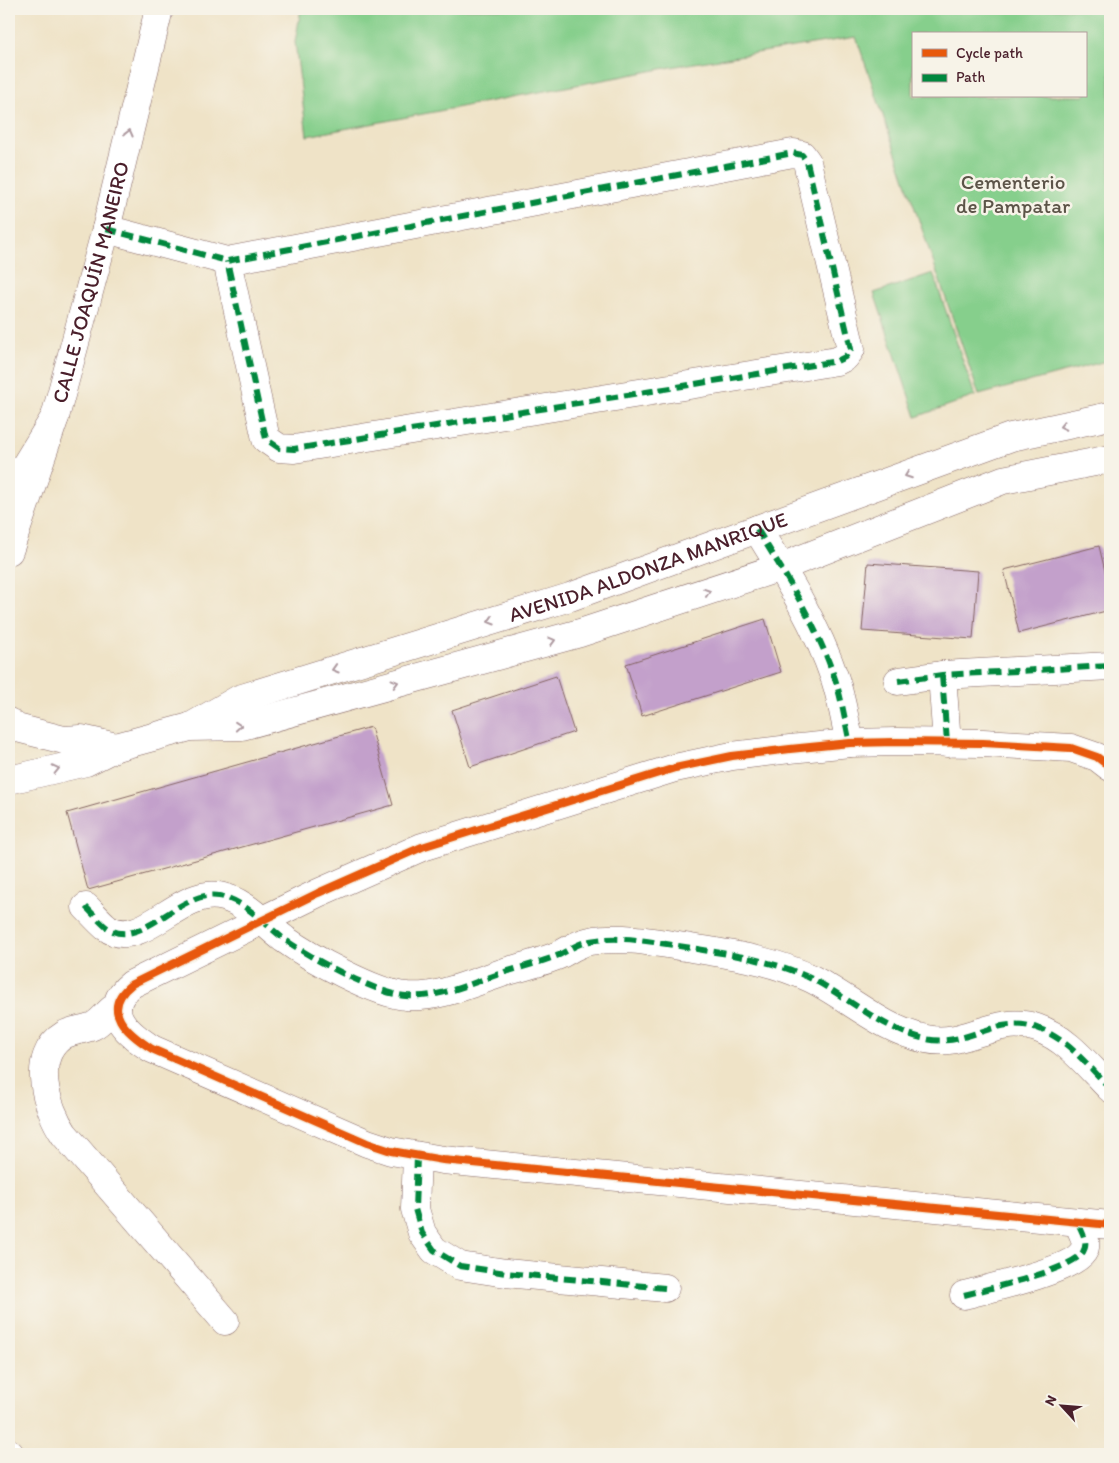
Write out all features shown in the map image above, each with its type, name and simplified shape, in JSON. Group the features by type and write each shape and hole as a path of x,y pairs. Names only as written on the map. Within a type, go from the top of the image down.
{"street":[{"name":"CALLE JOAQUÍN MANEIRO","path":"9,551 54,417 106,229 159,9"},
{"path":"106,229 228,260 793,153 802,155 807,162 851,349 845,357 837,361 294,448 279,448 266,439 228,260"},
{"name":"AVENIDA ALDONZA MANRIQUE","path":"190,727 239,698 570,597 1011,437 1110,416"},
{"path":"9,492 54,417"},
{"name":"AVENIDA ALDONZA MANRIQUE","path":"9,780 86,762 116,747 190,727 242,726 580,633 781,567 1003,480 1110,459"},
{"path":"758,529 817,634 836,680 850,743"},
{"path":"898,681 942,675 1110,666"},
{"path":"942,675 947,742"},
{"name":"AVENIDA ALDONZA MANRIQUE","path":"9,722 17,728 64,740 81,739 116,747"},
{"path":"1110,767 1097,757 1071,748 947,742 850,743 732,756 675,768 422,847 318,893 132,984 119,997 117,1006 122,1025 132,1036 152,1050 359,1140 417,1156 1110,1225"},
{"path":"86,907 107,928 125,935 144,929 166,913 204,894 234,899 310,957 379,990 406,996 441,993 558,956 590,941 641,940 760,959 812,980 886,1025 930,1040 954,1041 997,1025 1010,1024 1034,1027 1050,1033 1064,1042 1110,1088"},
{"path":"117,1006 95,1026 64,1035 54,1045 47,1056 45,1072 48,1104 54,1120 64,1134 225,1321"},
{"path":"417,1156 415,1209 422,1233 434,1250 460,1266 506,1273 665,1288"},
{"path":"964,1295 1048,1272 1072,1261 1082,1254 1085,1248 1085,1239 1078,1223"}],"green space":[{"name":"Cementerio de Pampatar","path":"301,9 1110,9 1110,360 979,395 856,37 682,65 307,136 295,42"},
{"path":"933,273 975,396 916,417 874,293"}],"building":[{"path":"1099,546 1110,592 1110,610 1019,633 1004,570"},
{"path":"868,563 978,571 973,639 862,631"},
{"path":"765,619 781,672 642,716 626,664"},
{"path":"556,676 574,732 470,767 452,710"},
{"path":"371,727 393,805 88,890 67,813"}],"marked path":[{"path":"106,229 227,261 793,153 802,155 807,162 851,349 845,357 837,361 294,449 279,448 266,439 227,261"},
{"path":"757,529 790,584 828,659 842,703 850,743"},
{"path":"898,681 942,675 1110,666"},
{"path":"942,675 947,743"},
{"path":"86,907 106,927 119,933 132,932 146,927 174,910 204,896 228,898 245,907 284,939 343,974 378,989 406,996 431,995 456,989 552,958 586,942 602,939 641,940 722,953 753,959 797,972 896,1029 926,1039 941,1041 955,1039 1008,1025 1037,1028 1058,1038 1110,1088"},
{"path":"417,1156 415,1209 422,1233 434,1250 460,1266 506,1273 665,1288"},
{"path":"964,1295 1047,1272 1076,1259 1085,1249 1084,1238 1078,1223"}],"cycle path":[{"path":"1110,767 1097,757 1071,748 983,743 896,742 850,743 790,749 732,756 675,768 422,847 318,893 132,984 122,994 117,1012 126,1028 152,1049 367,1143 391,1151 443,1160 1110,1225"}]}
